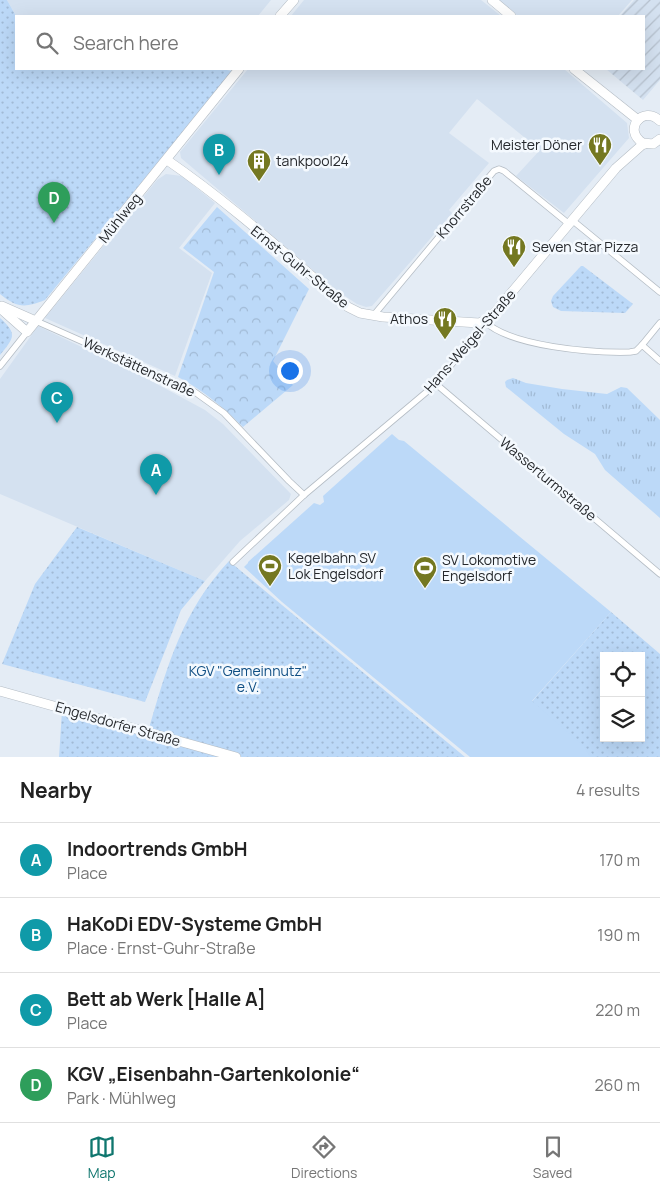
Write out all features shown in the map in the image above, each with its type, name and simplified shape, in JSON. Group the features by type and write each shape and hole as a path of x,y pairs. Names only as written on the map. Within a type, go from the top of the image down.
{"street":[{"path":"281,15 294,0"},
{"path":"492,0 510,15"},
{"name":"Mühlweg","path":"0,366 238,70"},
{"path":"575,70 638,120 645,116 651,116 660,121"},
{"path":"651,116 660,109"},
{"name":"Hans-Weigel-Straße","path":"233,562 304,495 436,384 484,321 496,311 621,162 634,140 634,126 638,120"},
{"path":"635,134 638,140 654,144"},
{"name":"Hans-Weigel-Straße","path":"621,162 654,144"},
{"name":"Ernst-Guhr-Straße","path":"167,160 186,172 348,308 373,316 472,322 484,321"},
{"name":"Knorrstraße","path":"373,316 494,171 498,169 504,171 571,222"},
{"path":"571,222 660,292"},
{"name":"Werkstättenstraße","path":"0,306 192,390 224,413 304,495"},
{"name":"Werkstättenstraße","path":"0,306 27,332"},
{"path":"484,321 489,326 506,335 537,343 575,350 630,352 636,351 660,323"},
{"path":"642,345 660,361"},
{"name":"Wasserturmstraße","path":"436,384 660,574"},
{"name":"Engelsdorfer Straße","path":"0,691 236,757"}],"shaded area":[{"path":"7,0 271,0 259,15 15,15"},
{"path":"304,0 481,0 500,15 292,15"},
{"path":"499,0 632,0 619,15 517,15"},
{"path":"634,0 660,0 660,80 643,100 607,70 645,70 645,15 621,15"},
{"path":"247,70 565,70 627,123 629,138 564,213 516,176 540,150 477,99 449,133 489,163 449,210 452,213 413,259 372,306 366,307 357,304 339,292 181,158 180,152"},
{"path":"166,174 182,176 215,203 179,248 212,273 175,376 45,318 157,180"},
{"path":"38,326 142,376 205,410 223,424 291,494 289,500 240,541 205,581 0,494 0,379"}],"green space":[{"path":"0,0 7,0 15,15 15,70 233,71 45,300 21,305 11,302 0,294"},
{"path":"217,207 309,289 273,361 293,385 243,427 212,399 178,377 214,272 183,248"},
{"path":"581,266 633,304 625,313 561,311 553,307 551,301 553,296"},
{"path":"0,318 10,328 12,336 0,355"},
{"path":"513,378 526,383 607,394 621,387 627,388 660,420 660,518 605,470 595,454 564,434 506,387 505,382"},
{"name":"SV Lokomotive Engelsdorf","path":"392,434 399,440 404,441 611,612 532,701 596,757 470,757 282,602 244,567 314,503 320,505 324,502 323,496"},
{"path":"77,527 205,581 181,610 145,702 2,664 35,584"},
{"name":"KGV \"Gemeinnutz\" e.V.","path":"229,561 465,757 59,757 62,711 150,736 153,729 149,728 178,640 199,600"},
{"path":"611,612 660,654 660,757 483,757"}],"place":[{"name":"Meister Döner","path":"600,166"},
{"name":"HaKoDi EDV-Systeme GmbH","path":"219,175"},
{"name":"tankpool24","path":"259,182"},
{"name":"KGV „Eisenbahn-Gartenkolonie“","path":"54,223"},
{"name":"Seven Star Pizza","path":"514,268"},
{"name":"Athos","path":"445,340"},
{"name":"Bett ab Werk [Halle A]","path":"57,423"},
{"name":"Indoortrends GmbH","path":"156,495"},
{"name":"Kegelbahn SV Lok Engelsdorf","path":"270,587"},
{"name":"SV Lokomotive Engelsdorf","path":"425,589"}]}
